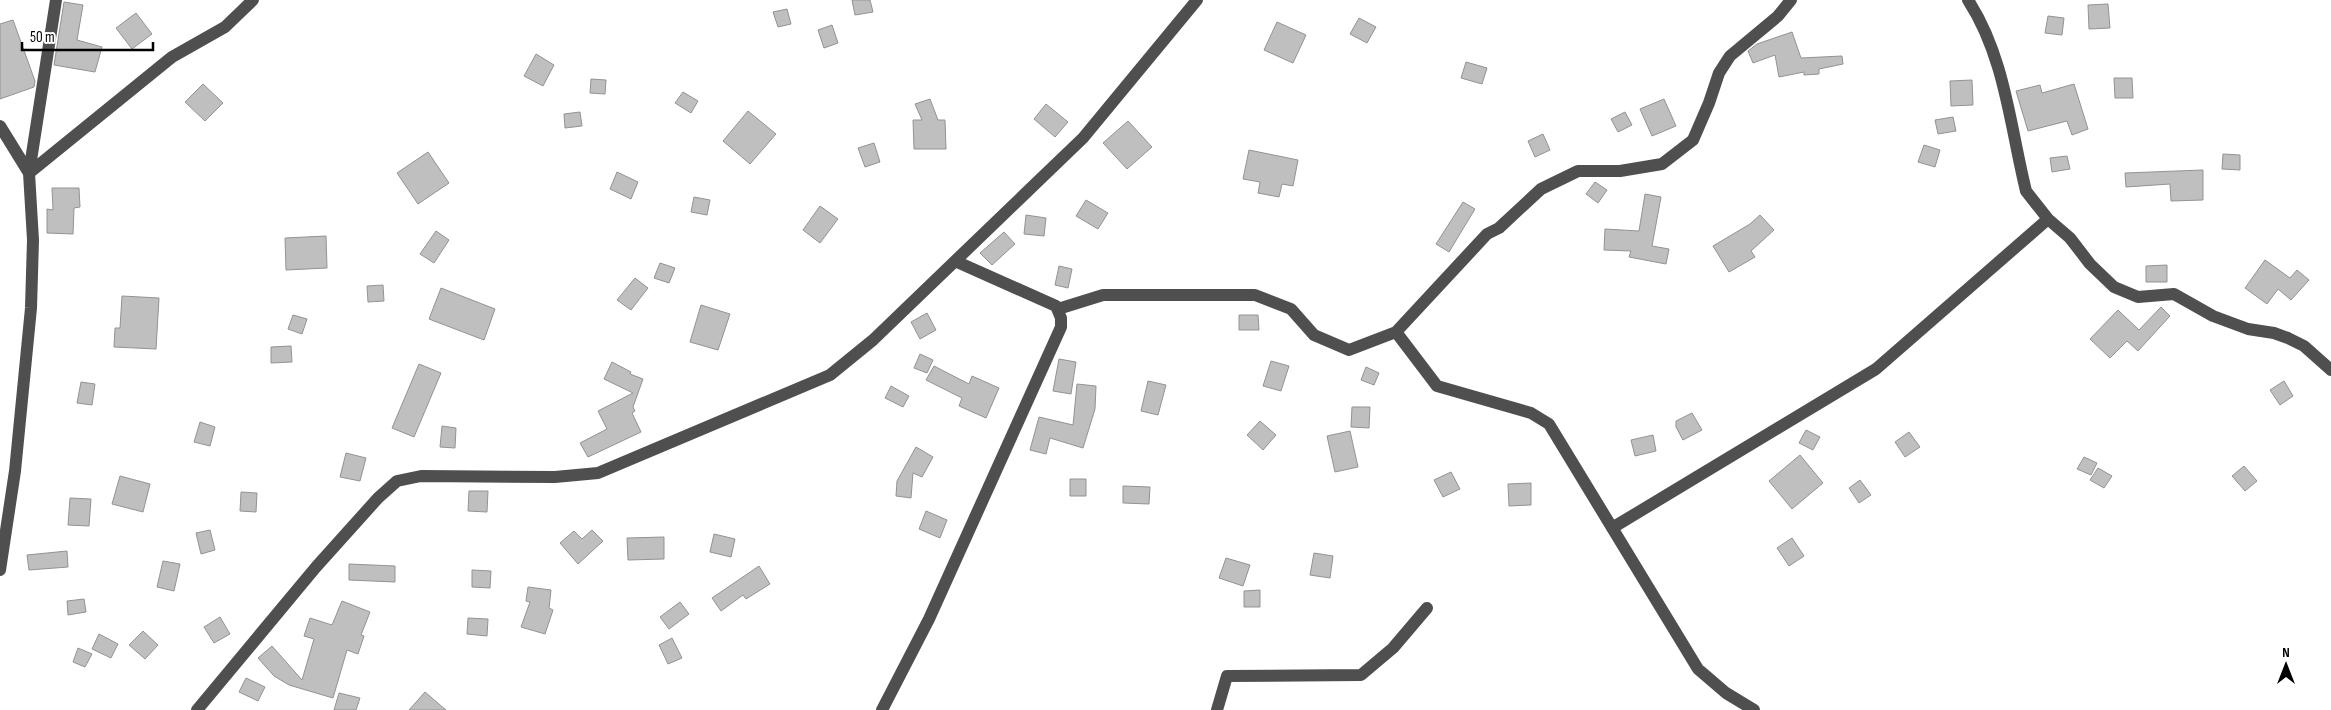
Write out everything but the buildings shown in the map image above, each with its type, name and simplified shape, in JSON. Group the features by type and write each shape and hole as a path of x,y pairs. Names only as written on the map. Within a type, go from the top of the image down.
{"street":[{"path":"0,570 14,471 31,308 33,240 29,173 56,0"},
{"path":"29,173 172,57 225,27 253,0"},
{"path":"197,710 316,568 378,498 397,481 421,476 555,476 598,473 830,374 874,340 1083,138 1197,0"},
{"path":"1058,309 1103,295 1255,295 1291,309 1314,335 1349,350 1396,332 1487,234 1499,228 1541,189 1578,172 1620,172 1662,164 1693,140 1709,103 1719,73 1730,56 1778,16 1791,0"},
{"path":"1968,0 1993,47 2008,102 2026,191 2048,219 2070,238 2090,264 2114,287 2138,297 2174,294 2213,316 2248,329 2281,335 2304,346 2331,370"},
{"path":"0,126 29,173"},
{"path":"1612,528 1876,369 2048,219"},
{"path":"882,710 929,619 1061,327 1061,318 1056,306 955,261"},
{"path":"1396,332 1437,386 1531,413 1549,424 1698,669 1726,693 1754,710"},
{"path":"1217,710 1227,676 1361,675 1393,648 1427,608"}]}
